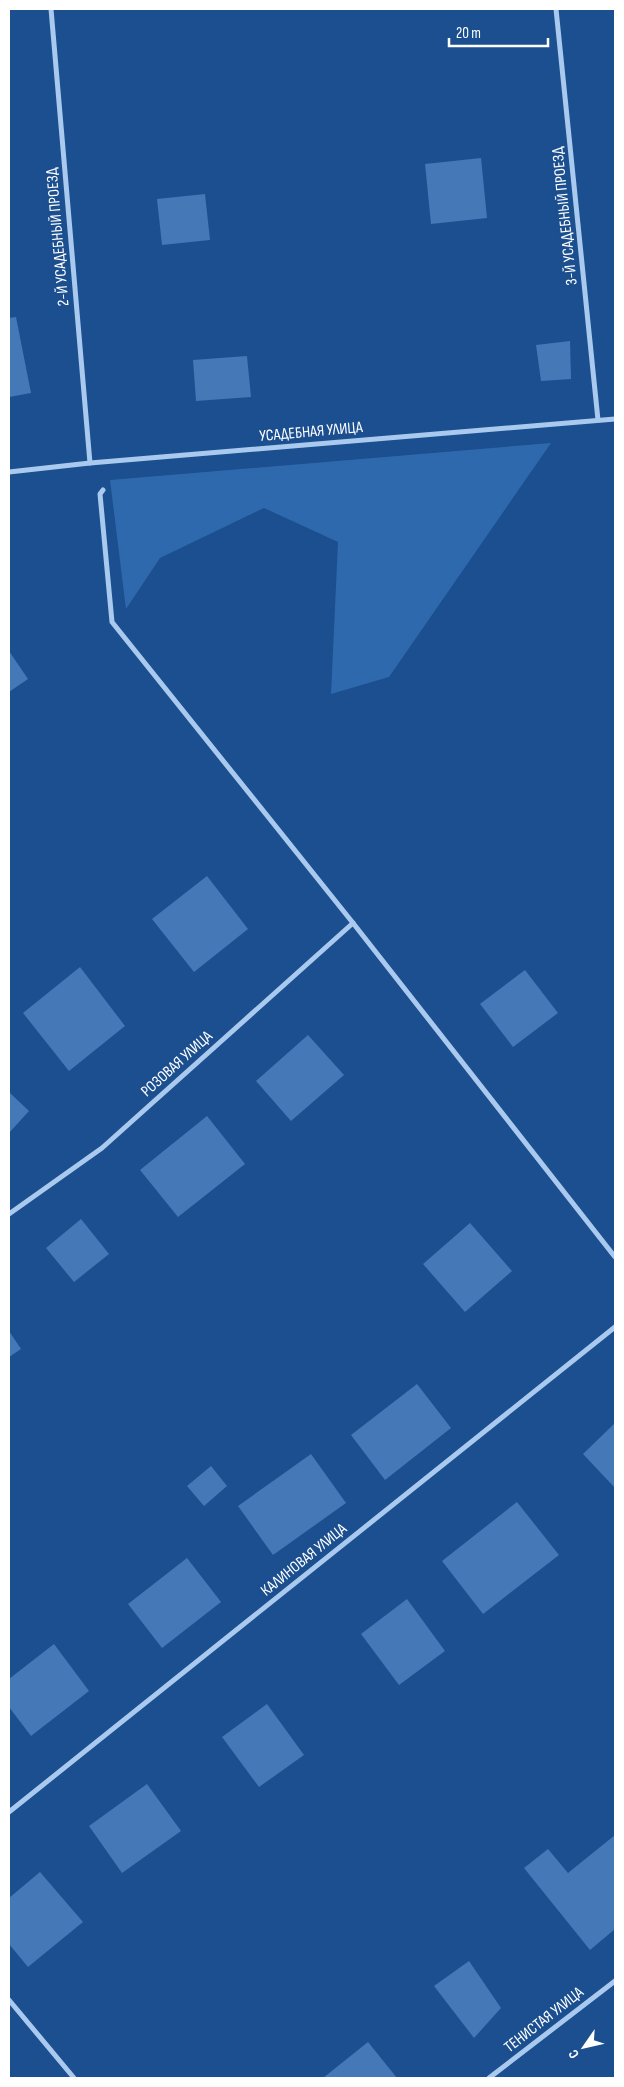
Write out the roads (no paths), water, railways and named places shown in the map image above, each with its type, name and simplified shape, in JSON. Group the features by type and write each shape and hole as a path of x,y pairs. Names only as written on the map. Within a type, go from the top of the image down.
{"street":[{"name":"2-Й УСАДЕБНЫЙ ПРОЕЗД","path":"50,9 90,463"},
{"name":"3-Й УСАДЕБНЫЙ ПРОЕЗД","path":"556,9 598,420"},
{"name":"УСАДЕБНАЯ УЛИЦА","path":"9,472 90,463 615,419"},
{"path":"103,490 100,494 112,622 353,923 615,1256"},
{"name":"РОЗОВАЯ УЛИЦА","path":"9,1214 102,1148 353,923"},
{"name":"КАЛИНОВАЯ УЛИЦА","path":"9,1812 615,1327"},
{"name":"ТЕНИСТАЯ УЛИЦА","path":"488,2078 615,1981"},
{"path":"9,2000 74,2078"}]}
